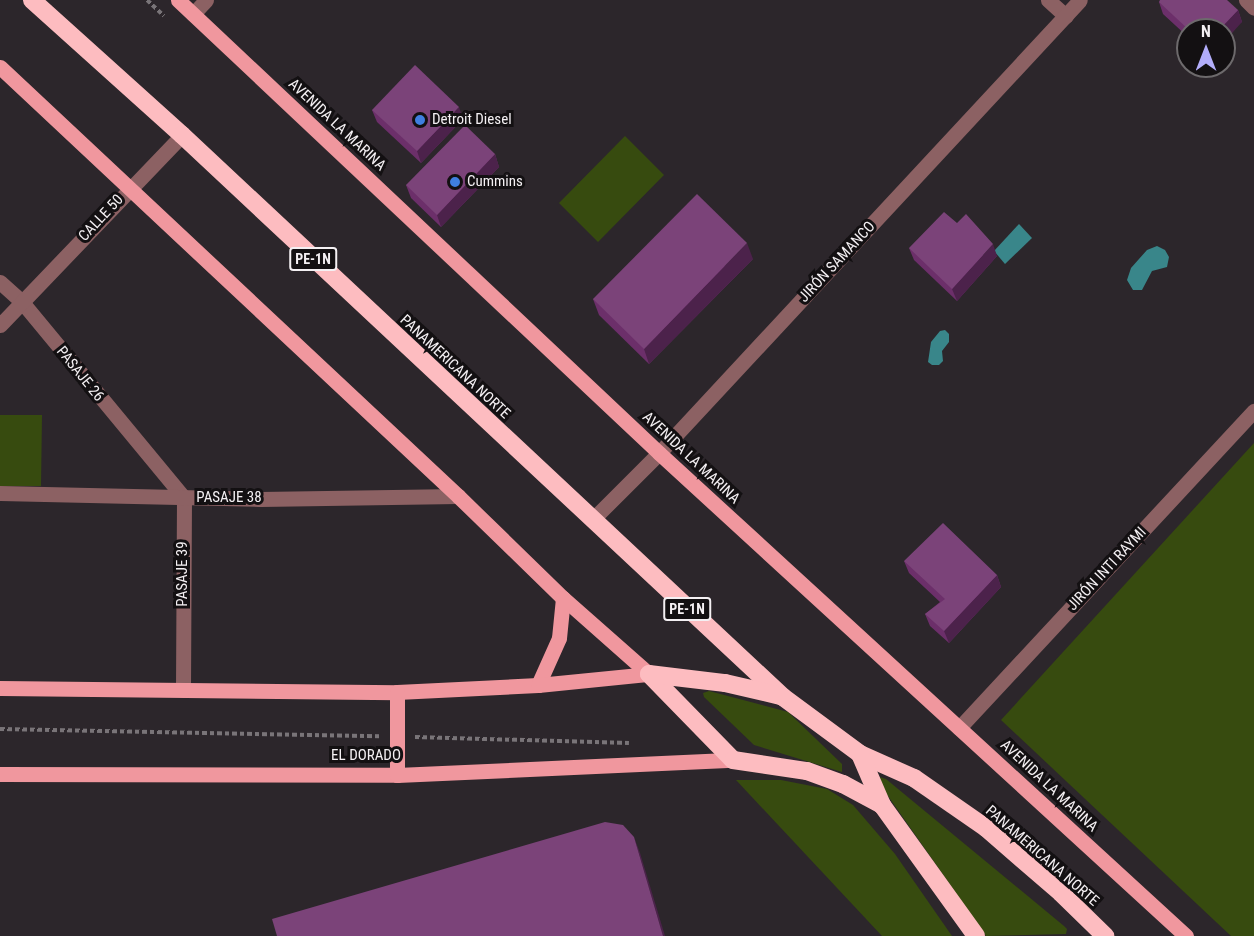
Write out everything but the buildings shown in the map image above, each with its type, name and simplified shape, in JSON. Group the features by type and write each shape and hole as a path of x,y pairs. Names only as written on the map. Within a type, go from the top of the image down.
{"highway":[{"name":"PANAMERICANA NORTE","path":"32,0 182,135 783,697 860,754 914,778 986,828 1061,893 1105,936"},
{"path":"649,674 725,683 783,697"},
{"path":"649,674 733,760 807,771 843,784 882,805"},
{"path":"860,754 882,805 976,936"}],"main road":[{"name":"AVENIDA LA MARINA","path":"178,0 659,453 1186,936"},
{"path":"0,67 458,496 563,598 649,674"},
{"path":"538,685 559,638 563,598"},
{"path":"0,688 397,692 538,685 649,674"},
{"path":"397,692 395,736 397,775"},
{"name":"EL DORADO","path":"0,774 397,775 733,760"}],"street":[{"path":"193,14 206,0"},
{"path":"1048,0 1066,16"},
{"name":"JIRÓN SAMANCO","path":"592,520 659,453 1080,0"},
{"path":"1246,0 1254,8"},
{"name":"CALLE 50","path":"0,326 182,135"},
{"name":"PASAJE 26","path":"0,282 22,302 184,498"},
{"name":"JIRÓN INTI RAYMI","path":"959,728 1254,411"},
{"name":"PASAJE 38","path":"0,493 184,498 458,496"},
{"name":"PASAJE 39","path":"183,690 184,498"}],"path":[{"path":"0,729 633,743"}],"green space":[{"path":"625,136 664,175 598,242 559,203"},
{"path":"0,415 42,415 41,486 0,486"},
{"path":"1254,443 1254,936 1231,936 1001,720"},
{"path":"709,691 788,712 842,764 842,772 754,745 704,697 703,693"},
{"path":"880,777 886,779 1064,926 1067,929 1066,934 986,936 881,786"},
{"path":"736,780 781,780 827,789 853,805 895,854 952,936 882,936"}],"water":[{"path":"1019,224 1032,238 1005,264 994,251"},
{"path":"1157,246 1165,250 1169,257 1167,267 1152,271 1142,290 1133,290 1127,280 1131,268 1147,250"},
{"path":"945,330 949,334 949,342 942,351 943,361 939,365 932,365 928,362 931,342 940,331"}],"place":[{"name":"Detroit Diesel","path":"420,120"},
{"name":"Cummins","path":"455,182"}]}
